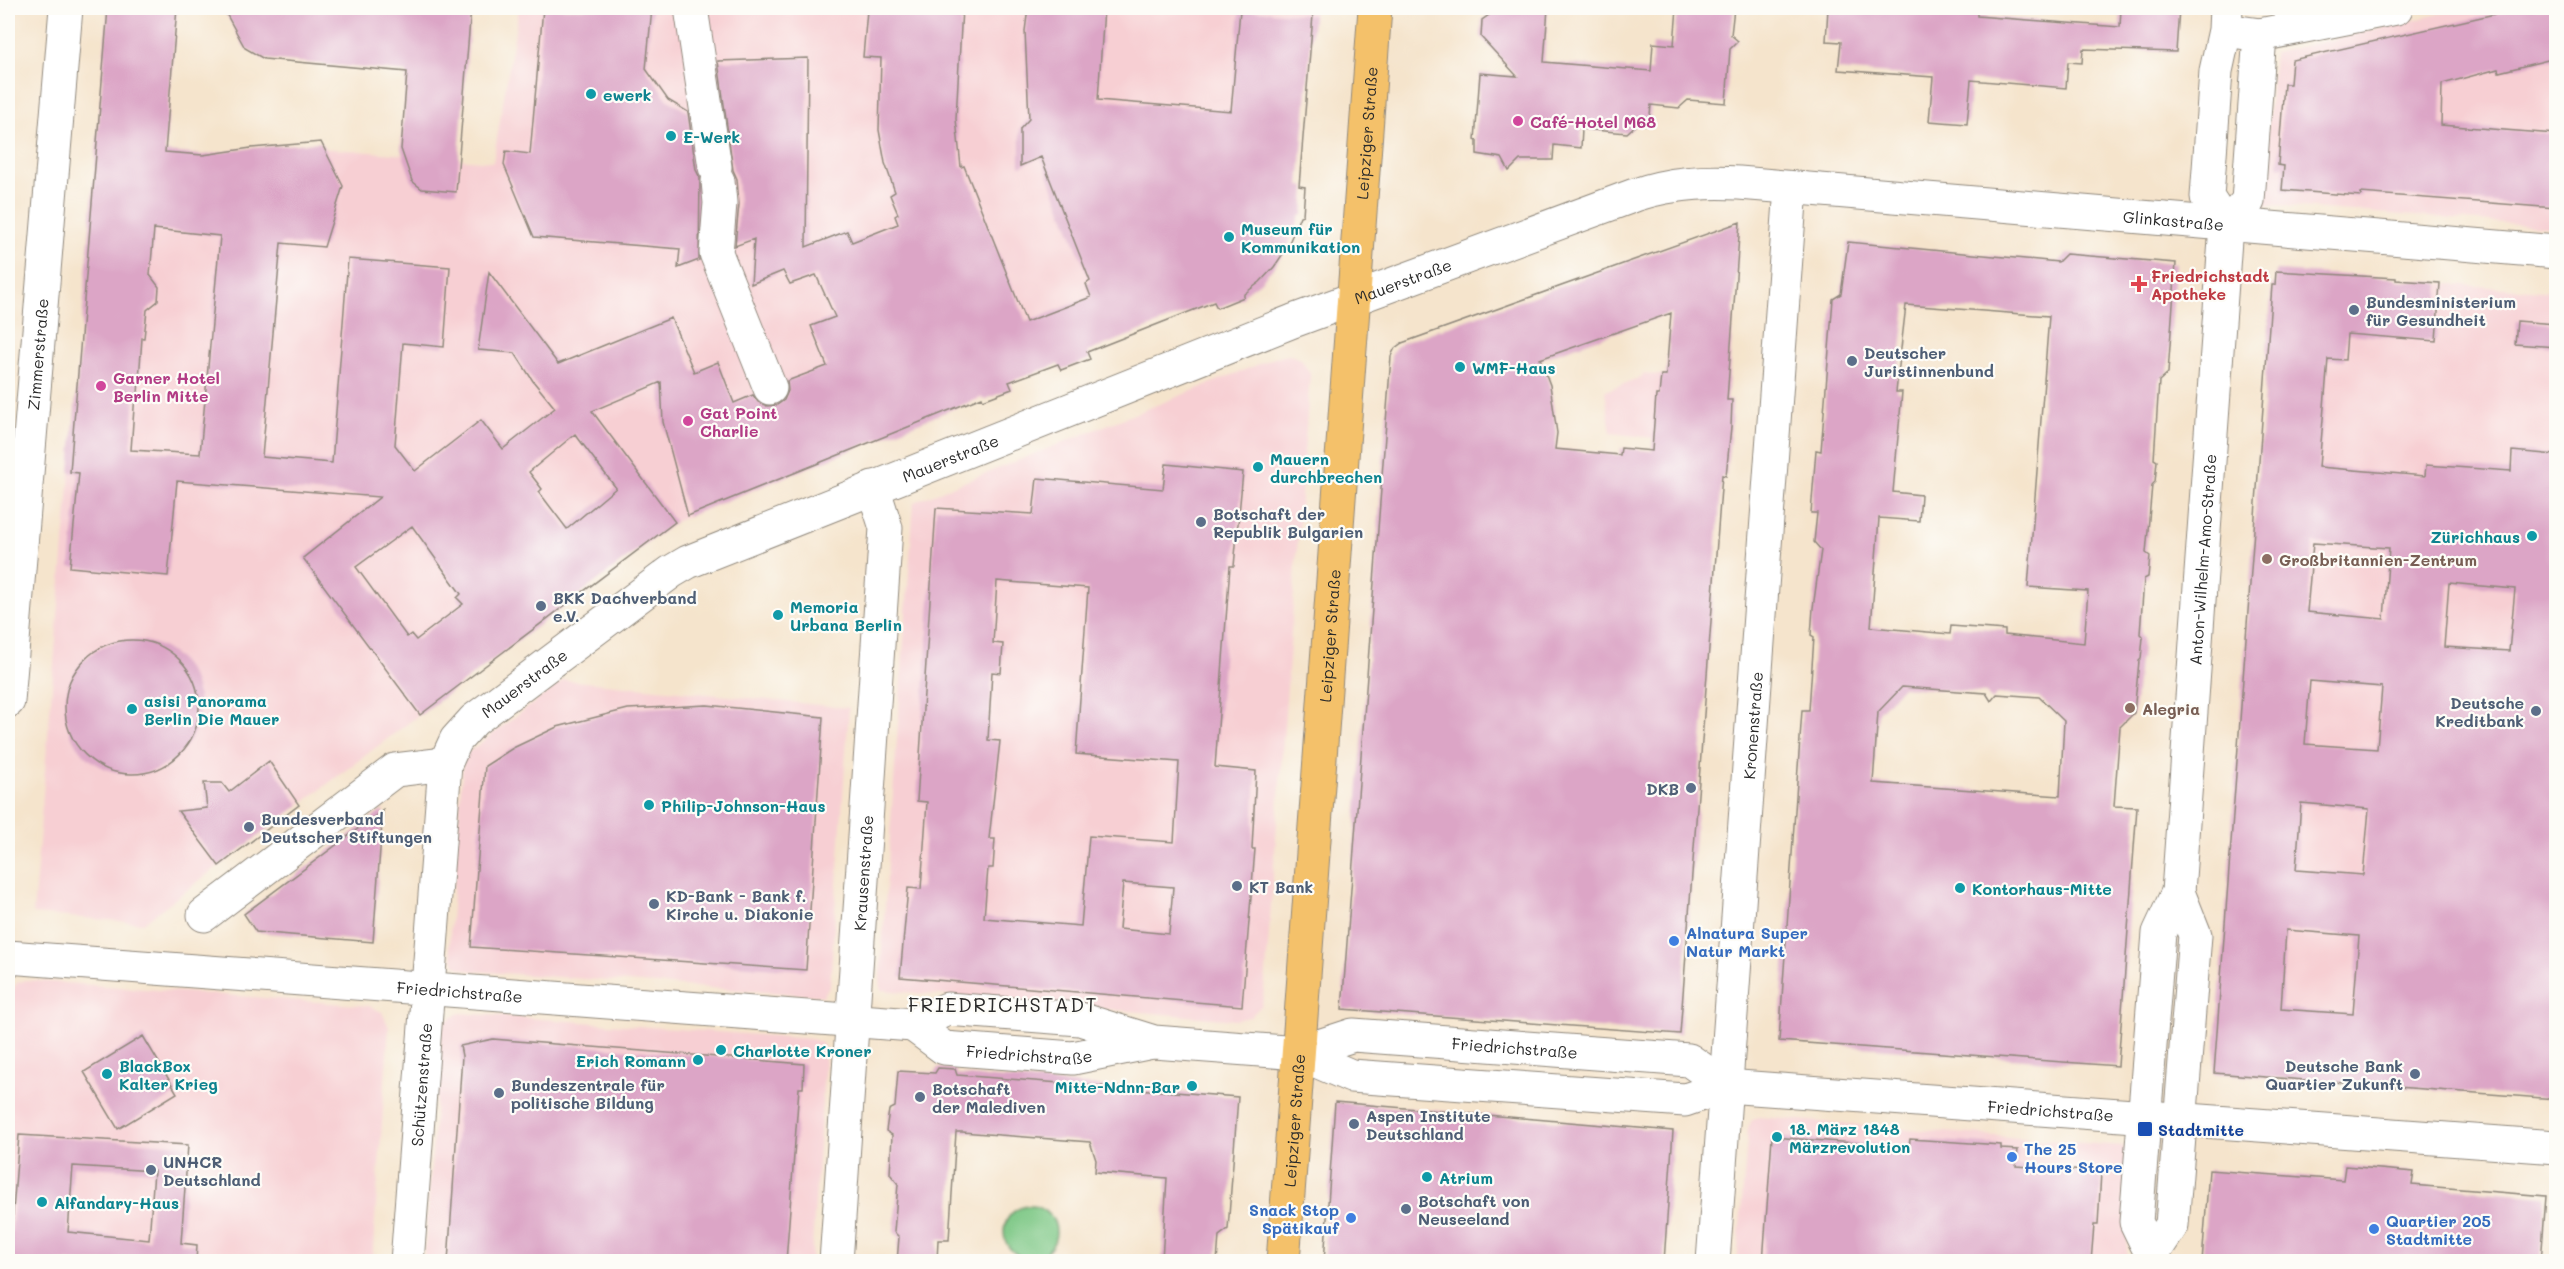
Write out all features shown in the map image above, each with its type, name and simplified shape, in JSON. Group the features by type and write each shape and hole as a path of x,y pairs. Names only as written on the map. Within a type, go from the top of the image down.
{"main road":[{"name":"Leipziger Straße","path":"1283,1262 1375,8"}],"street":[{"name":"Zimmerstraße","path":"8,701 66,8"},
{"path":"691,8 720,203 716,253 770,388"},
{"path":"2260,35 2248,201 2226,226 2207,197 2216,71 2225,19 2260,35 2332,15 2396,8"},
{"name":"Mauerstraße","path":"445,764 456,740 474,720 671,572 712,551 1353,299 1660,188 1713,182 1791,188"},
{"name":"Glinkastraße","path":"1791,188 2556,252"},
{"name":"Kronenstraße","path":"1713,1262 1791,188"},
{"name":"Anton-Wilhelm-Amo-Straße","path":"2152,1258 2136,1222 2159,933 2178,892 2226,226"},
{"name":"Krausenstraße","path":"836,1262 886,528 873,487"},
{"path":"204,915 394,770 445,764"},
{"name":"Schützenstraße","path":"407,1262 445,764"},
{"name":"Anton-Wilhelm-Amo-Straße","path":"2152,1258 2172,1225 2195,935 2178,892"},
{"name":"Friedrichstraße","path":"8,957 913,1025 946,1009 952,1009 1080,1019 1154,1042 1298,1053 1353,1035 1689,1060 1726,1086 2556,1148"}],"shaded area":[{"path":"519,8 1314,8 1299,185 1305,187 1303,215 1300,216 1287,248 1274,267 1244,294 1244,297 1217,308 1213,302 1088,352 1090,359 1058,364 1010,382 1012,389 962,405 675,522 143,923 33,914 94,186 295,146 493,162"},
{"path":"2465,8 2556,8 2556,227 2262,204 2274,53"},
{"path":"2276,271 2396,278 2397,280 2556,292 2556,1099 2214,1073 2272,285 2275,285"},
{"path":"1290,355 1301,359 1310,374 1262,1005 1250,1017 1235,1020 881,990 880,975 914,502 1277,357"},
{"path":"1643,374 1728,379 1727,400 1732,401 1731,422 1654,438 1611,433 1605,391 1642,377"},
{"name":"Philip-Johnson-Haus","path":"564,680 849,708 830,986 823,996 472,971 455,964 449,947 463,761 466,754"},
{"path":"26,980 369,1006 382,1012 389,1027 372,1261 8,1262 8,997 17,983"},
{"path":"460,1013 812,1039 821,1042 825,1049 825,1059 811,1261 424,1262 441,1033 446,1021"},
{"path":"1758,1117 2121,1146 2128,1151 2133,1161 2126,1261 1737,1262 1748,1128 1752,1120"}],"green space":[{"path":"1030,1206 1040,1208 1048,1214 1054,1222 1056,1232 1054,1242 1048,1250 1040,1256 1030,1258 1020,1256 1012,1250 1006,1242 1004,1232 1006,1222 1012,1214 1020,1208"}],"building":[{"path":"108,8 177,8 165,152 203,155 321,142 343,186 324,247 281,243 262,457 332,463 348,259 450,267 444,347 403,343 395,445 415,471 481,420 503,449 555,408 533,381 515,353 478,350 489,272 558,364 671,318 694,372 718,362 734,403 753,395 758,402 767,406 777,405 784,400 788,391 787,381 827,366 811,326 835,317 816,275 790,284 783,271 751,284 754,239 735,246 739,204 737,179 733,170 718,61 808,58 806,247 847,231 852,242 898,224 895,216 898,214 890,195 895,192 885,163 879,130 881,58 863,57 867,10 885,12 885,8 962,8 956,119 961,167 964,166 1026,322 1091,297 1086,284 1090,281 1041,157 1020,166 1020,129 1029,119 1025,31 1028,8 1104,8 1098,100 1231,111 1240,10 1313,15 1299,186 1305,187 1303,215 1300,216 1287,248 1274,267 1244,294 1244,297 1217,308 1214,302 1087,352 1090,359 1061,370 1058,364 1009,382 1012,389 983,400 982,397 688,516 663,422 661,382 592,411 675,522 420,715 303,558 380,497 177,481 168,576 70,567 79,473 70,472","holes":["154,229 220,236 200,454 131,450 135,394 138,394 142,338 144,338 147,310 158,301 159,287 150,275","575,434 616,488 567,529 539,492 542,489 529,472","412,526 461,594 457,598 463,604 416,640 411,634 407,637 356,567"]},
{"path":"223,8 471,8 456,192 422,189 412,181 401,149 407,72 264,59 245,48"},
{"path":"543,8 652,8 646,69 668,100 688,112 696,170 700,178 699,260 678,268 680,249 534,237 504,165 506,151 530,154"},
{"path":"1499,8 1548,8 1544,62 1651,71 1653,43 1674,45 1677,8 1734,8 1731,35 1738,41 1730,49 1726,103 1688,100 1679,108 1651,105 1649,125 1637,124 1627,133 1582,129 1581,148 1554,145 1553,160 1520,160 1509,171 1502,158 1477,154 1477,141 1475,140 1480,73 1517,76 1481,37 1482,20"},
{"path":"1828,8 1977,8 1977,16 2120,27 2121,8 2179,8 2176,52 2083,49 2082,63 2068,62 2066,88 1971,80 1967,124 1929,121 1933,77 1838,70 1841,42 1826,41"},
{"path":"2521,8 2556,8 2556,58 2499,72 2498,69 2442,84 2441,125 2556,134 2556,208 2361,193 2361,196 2282,190 2284,166 2278,165 2284,84 2290,84 2292,60"},
{"path":"1740,222 1727,400 1732,400 1731,427 1726,476 1722,475 1680,1034 1342,1009 1391,356 1395,348 1402,343","holes":["1671,313 1666,375 1661,375 1659,395 1656,395 1652,451 1621,448 1620,455 1555,449 1557,433 1550,385 1540,359"]},
{"path":"1848,242 2058,262 2066,254 2176,263 2168,373 2159,381 2154,459 2157,461 2155,482 2152,485 2146,553 2150,556 2148,577 2144,579 2140,634 2143,637 2141,659 2134,713 2120,727 2114,806 2137,807 2118,1066 1779,1041 1802,710 1809,710 1814,637 1811,635 1813,608 1821,550 1814,542 1817,513 1811,513 1816,450 1821,451 1833,299 1841,294","holes":["1906,305 2049,316 2028,587 2088,591 2084,643 2005,635 2005,630 1951,626 1950,634 1871,627 1879,518 1919,521 1921,495 1893,492 1902,392 1896,392","1902,687 1986,693 1991,701 1997,694 2039,697 2064,721 2060,796 1873,783 1878,712"]},
{"path":"2276,271 2440,283 2436,341 2347,334 2345,360 2328,359 2319,467 2425,476 2426,465 2511,471 2512,451 2556,455 2556,1099 2214,1073 2272,285 2275,285","holes":["2313,543 2389,548 2384,619 2307,612","2449,583 2515,589 2509,651 2444,647","2310,681 2382,687 2377,749 2305,744","2301,803 2369,809 2363,875 2296,870","2286,930 2359,936 2353,1014 2281,1009"]},
{"path":"2517,321 2556,324 2556,347 2515,344"},
{"path":"1166,464 1243,472 1234,566 1230,566 1215,767 1256,771 1252,849 1255,849 1242,1006 900,977 908,888 921,889 927,802 917,801 936,508 1033,514 1037,478 1163,489","holes":["997,581 1088,588 1076,754 1179,762 1174,842 1089,836 1081,926 984,918 988,868 993,868 995,839 989,839 1000,741 988,740 992,672 1001,673 1003,644 993,643","1123,883 1173,887 1169,934 1119,929"]},
{"name":"asisi Panorama Berlin Die Mauer","path":"132,640 158,645 179,660 194,681 199,707 194,733 179,754 158,769 132,774 106,769 85,754 70,733 65,707 70,681 85,660 106,645"},
{"name":"Philip-Johnson-Haus","path":"707,705 823,717 806,970 471,947 485,766 513,748 557,727 628,709"},
{"path":"269,761 299,805 219,866 178,811 207,808 204,783 222,783 229,792"},
{"path":"383,810 373,942 256,932 244,914"},
{"path":"143,1036 177,1093 118,1129 84,1072"},
{"path":"493,1039 804,1064 803,1088 799,1088 786,1262 448,1262 462,1056 460,1046"},
{"path":"938,1068 955,1069 957,1075 1238,1097 1228,1229 1219,1236 1217,1262 1162,1260 1167,1178 1095,1172 1096,1160 1090,1142 956,1132 949,1240 938,1240 937,1262 897,1262 899,1237 894,1232 898,1184 890,1174 892,1135 886,1131 889,1110 895,1107 898,1071 935,1073"},
{"name":"Atrium","path":"1335,1102 1673,1131 1664,1262 1324,1262"},
{"name":"Alfandary-Haus","path":"19,1135 188,1145 181,1243 197,1245 196,1262 9,1262","holes":["73,1166 154,1171 149,1240 68,1232"]},
{"path":"1772,1137 1909,1147 1910,1139 2001,1145 2001,1149 2018,1150 2016,1166 2101,1172 2098,1225 2094,1225 2091,1262 1763,1262"},
{"name":"Quartier 205 Stadtmitte","path":"2345,1166 2414,1172 2412,1185 2546,1196 2541,1262 2202,1262 2209,1170 2343,1180"}],"place":[{"name":"ewerk","path":"591,94"},
{"name":"Café-Hotel M68","path":"1518,121"},
{"name":"E-Werk","path":"671,136"},
{"name":"Museum für Kommunikation","path":"1229,237"},
{"name":"Friedrichstadt Apotheke","path":"2139,284"},
{"name":"Bundesministerium für Gesundheit","path":"2354,310"},
{"name":"Deutscher Juristinnenbund","path":"1852,361"},
{"name":"WMF-Haus","path":"1460,367"},
{"name":"Garner Hotel Berlin Mitte","path":"101,386"},
{"name":"Gat Point Charlie","path":"688,421"},
{"name":"Mauern durchbrechen","path":"1258,467"},
{"name":"Botschaft der Republik Bulgarien","path":"1201,522"},
{"name":"Zürichhaus","path":"2532,536"},
{"name":"Großbritannien-Zentrum","path":"2267,559"},
{"name":"BKK Dachverband e.V.","path":"541,606"},
{"name":"Memoria Urbana Berlin","path":"778,615"},
{"name":"Alegria","path":"2130,708"},
{"name":"asisi Panorama Berlin Die Mauer","path":"132,709"},
{"name":"Deutsche Kreditbank","path":"2536,711"},
{"name":"DKB","path":"1691,788"},
{"name":"Philip-Johnson-Haus","path":"649,805"},
{"name":"Bundesverband Deutscher Stiftungen","path":"249,827"},
{"name":"KT Bank","path":"1237,886"},
{"name":"Kontorhaus-Mitte","path":"1960,888"},
{"name":"KD-Bank - Bank f. Kirche u. Diakonie","path":"654,904"},
{"name":"Alnatura Super Natur Markt","path":"1674,941"},
{"name":"Charlotte Kroner","path":"721,1050"},
{"name":"Erich Romann","path":"698,1060"},
{"name":"BlackBox Kalter Krieg","path":"107,1074"},
{"name":"Deutsche Bank Quartier Zukunft","path":"2415,1074"},
{"name":"Mitte-Ndnn-Bar","path":"1192,1086"},
{"name":"Bundeszentrale für politische Bildung","path":"499,1093"},
{"name":"Botschaft der Malediven","path":"920,1097"},
{"name":"Aspen Institute Deutschland","path":"1354,1124"},
{"name":"Stadtmitte","path":"2145,1129"},
{"name":"18. März 1848 Märzrevolution","path":"1777,1137"},
{"name":"The 25 Hours Store","path":"2012,1157"},
{"name":"UNHCR Deutschland","path":"151,1170"},
{"name":"Atrium","path":"1427,1177"},
{"name":"Alfandary-Haus","path":"42,1202"},
{"name":"Botschaft von Neuseeland","path":"1406,1209"},
{"name":"Snack Stop Spätikauf","path":"1351,1218"},
{"name":"Quartier 205 Stadtmitte","path":"2374,1229"}],"district":[{"name":"FRIEDRICHSTADT","path":"1003,1004"}]}
